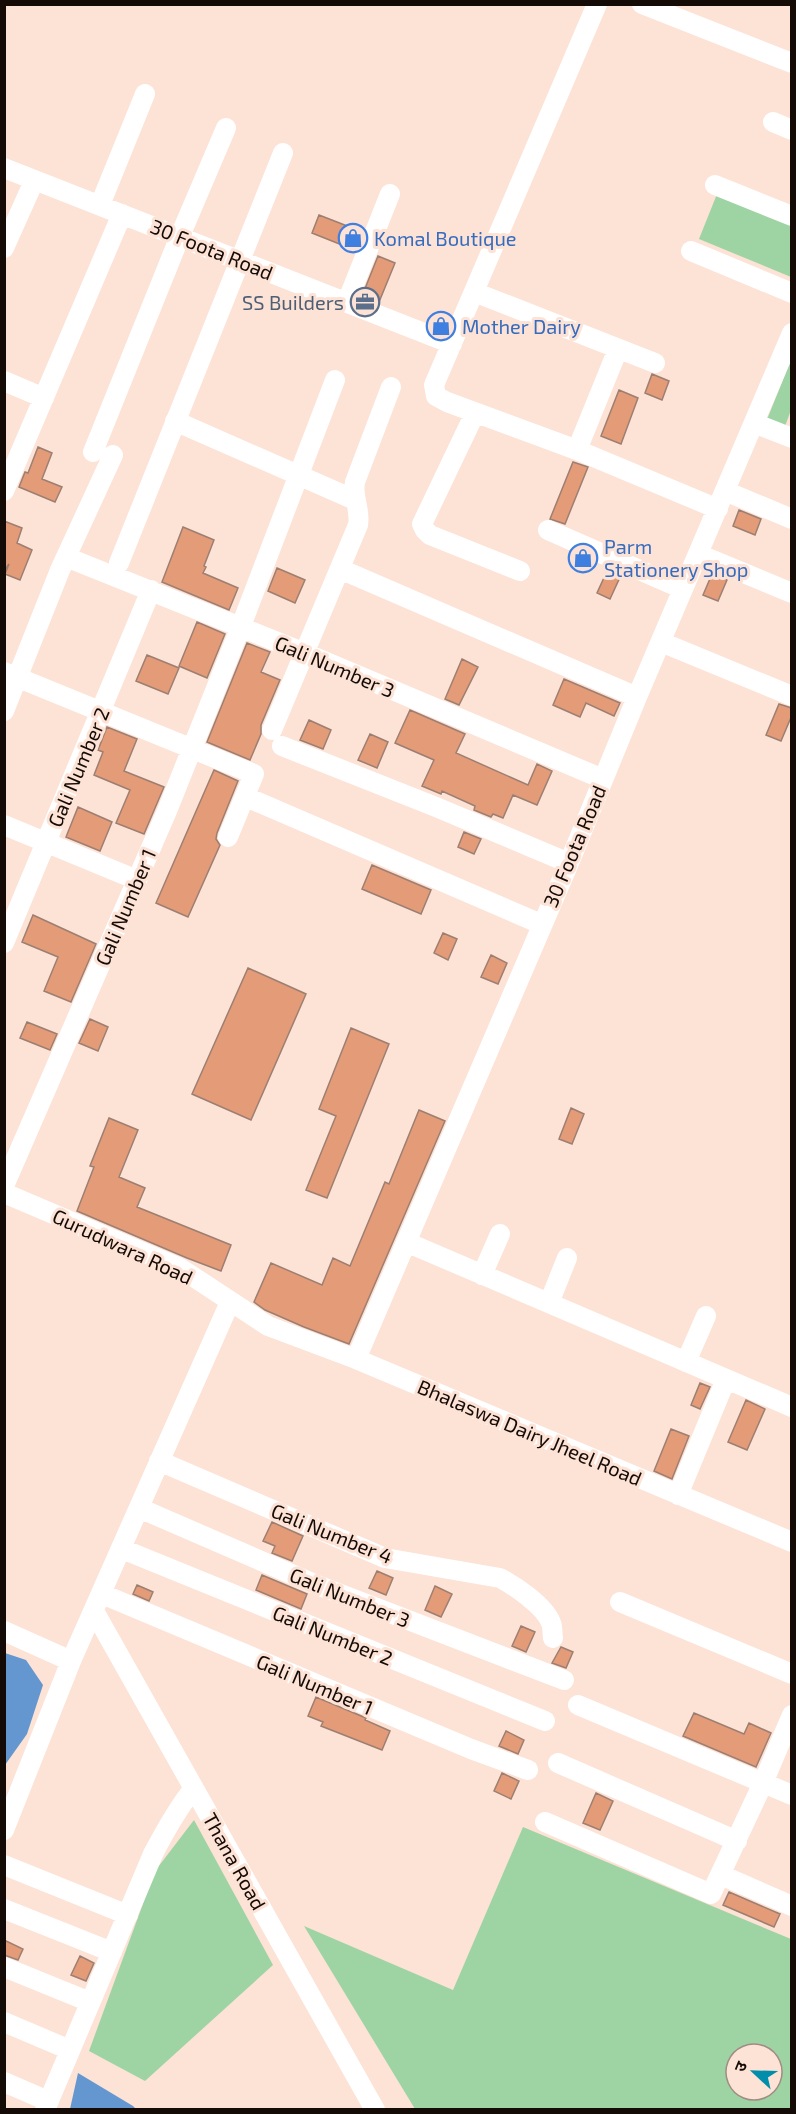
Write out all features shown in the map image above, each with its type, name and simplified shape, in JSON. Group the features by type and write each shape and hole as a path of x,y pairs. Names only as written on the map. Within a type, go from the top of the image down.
{"street":[{"path":"597,4 434,385 436,396 475,413 577,450 722,500 792,519"},
{"path":"642,4 792,63"},
{"path":"100,205 145,94"},
{"path":"93,452 226,128"},
{"path":"119,563 283,153"},
{"name":"30 Foota Road","path":"4,168 452,344"},
{"path":"4,248 34,181"},
{"path":"715,185 792,216"},
{"path":"347,302 390,194"},
{"path":"4,491 10,462 36,416 122,214"},
{"path":"692,251 792,293"},
{"path":"474,292 655,363"},
{"name":"30 Foota Road","path":"356,1359 569,863 792,333"},
{"path":"577,450 618,349"},
{"name":"Gali Number 1","path":"4,1186 192,748 335,380"},
{"path":"4,381 44,398"},
{"path":"391,387 355,482 353,491 360,514 358,525 305,652 277,738 569,863"},
{"path":"475,413 422,524 430,535 520,571"},
{"path":"176,421 355,500"},
{"path":"754,423 792,438"},
{"path":"4,711 11,675 113,455"},
{"path":"548,530 683,589"},
{"path":"698,554 792,593"},
{"name":"Gali Number 3","path":"63,563 151,590 305,652 603,779"},
{"path":"340,569 637,697"},
{"name":"Gali Number 2","path":"4,943 151,590"},
{"path":"661,642 792,696"},
{"path":"11,675 254,774 228,837"},
{"path":"246,797 541,924"},
{"path":"4,825 137,880"},
{"name":"Gurudwara Road","path":"4,1193 180,1268 268,1326"},
{"path":"482,1275 500,1234"},
{"path":"406,1242 792,1407"},
{"path":"549,1303 567,1258"},
{"path":"4,1830 71,1661 230,1302"},
{"path":"686,1362 706,1316"},
{"name":"Bhalaswa Dairy Jheel Road","path":"268,1326 356,1359 792,1542"},
{"path":"678,1495 726,1379"},
{"name":"Gali Number 4","path":"159,1461 385,1558 500,1578 513,1584 540,1607 551,1623 552,1638"},
{"name":"Gali Number 3","path":"139,1508 312,1583 564,1680"},
{"name":"Gali Number 2","path":"122,1549 545,1721"},
{"path":"620,1602 792,1674"},
{"name":"Gali Number 1","path":"98,1603 528,1770"},
{"name":"Thana Road","path":"98,1603 194,1788 375,2109"},
{"path":"4,1631 71,1661"},
{"path":"578,1705 792,1795"},
{"path":"545,1822 711,1894 792,1716"},
{"path":"558,1763 737,1841"},
{"path":"4,2082 46,2105 167,1826 194,1788"},
{"path":"4,1865 128,1915"},
{"path":"721,1875 792,1906"},
{"path":"4,1908 112,1952"},
{"path":"4,1967 90,2002"},
{"path":"4,2022 70,2050"}],"green space":[{"path":"717,194 791,224 791,277 699,239"},
{"path":"791,360 791,410 784,429 766,422"},
{"path":"194,1820 273,1965 145,2081 89,2051 155,1871"},
{"path":"523,1827 791,1939 791,2109 415,2109 304,1926 453,1990"}],"water":[{"path":"5,1653 26,1660 43,1685 27,1734 5,1765"},
{"path":"78,2073 133,2106 136,2109 70,2109"}],"building":[{"path":"319,215 360,231 352,249 312,233"},
{"path":"378,256 395,263 379,302 362,296"},
{"path":"652,374 669,381 662,400 645,393"},
{"path":"619,390 638,398 621,444 601,436"},
{"path":"38,447 52,453 42,479 62,487 55,502 19,487 25,472 28,473"},
{"path":"573,462 588,467 565,524 550,519"},
{"path":"739,510 761,519 755,535 733,526"},
{"path":"4,521 22,528 17,543 32,550 20,580 5,574 9,564 4,571"},
{"path":"183,527 214,540 203,573 238,588 229,610 162,582"},
{"path":"277,568 305,580 295,603 268,591"},
{"path":"608,569 621,575 610,599 597,593"},
{"path":"712,574 727,580 718,601 703,595"},
{"path":"197,622 225,634 207,678 179,666"},
{"path":"247,643 270,652 261,672 280,680 261,725 261,734 250,760 207,742"},
{"path":"147,655 179,668 168,694 136,681"},
{"path":"462,659 478,667 459,705 445,699"},
{"path":"564,679 620,703 614,716 586,703 580,717 553,705"},
{"path":"779,704 792,708 792,715 781,741 766,735"},
{"path":"410,710 465,734 456,753 528,785 537,764 552,771 537,805 513,795 503,818 493,814 491,817 474,810 475,806 442,791 441,794 422,786 434,760 395,743"},
{"path":"309,720 331,730 323,749 300,740"},
{"path":"107,727 137,739 124,771 164,787 144,834 116,823 130,790 94,775 103,752 98,750"},
{"path":"370,734 388,742 377,768 358,760"},
{"path":"214,770 238,781 217,833 216,839 220,845 188,917 156,903"},
{"path":"78,807 112,822 100,851 66,837"},
{"path":"464,832 481,839 474,854 458,847"},
{"path":"372,865 431,890 421,914 362,889"},
{"path":"33,915 96,944 71,1002 44,991 58,957 22,942"},
{"path":"443,933 457,939 448,960 434,953"},
{"path":"491,955 507,963 498,984 481,977"},
{"path":"248,968 306,994 251,1120 192,1094"},
{"path":"90,1019 108,1027 98,1051 79,1043"},
{"path":"27,1022 57,1034 50,1050 20,1038"},
{"path":"351,1028 389,1044 327,1198 306,1190 336,1116 319,1109"},
{"path":"571,1108 584,1114 572,1144 559,1139"},
{"path":"419,1110 445,1121 349,1344 265,1310 254,1302 271,1263 322,1285 333,1258 350,1266 385,1182 389,1184"},
{"path":"109,1118 138,1130 119,1177 145,1188 137,1207 231,1245 221,1271 77,1211 94,1167 90,1166"},
{"path":"700,1383 710,1387 700,1409 691,1405"},
{"path":"746,1400 765,1409 747,1450 728,1442"},
{"path":"671,1429 689,1436 672,1479 654,1471"},
{"path":"272,1522 303,1536 292,1561 272,1553 275,1546 263,1541"},
{"path":"377,1571 393,1578 386,1595 369,1588"},
{"path":"262,1575 307,1594 301,1609 256,1590"},
{"path":"137,1585 153,1592 149,1601 133,1594"},
{"path":"435,1586 452,1594 441,1617 425,1610"},
{"path":"521,1626 535,1632 526,1652 512,1646"},
{"path":"561,1647 573,1652 566,1668 552,1663"},
{"path":"316,1697 390,1731 382,1750 321,1726 323,1722 308,1716"},
{"path":"694,1713 744,1734 749,1723 771,1733 756,1767 683,1736"},
{"path":"506,1731 524,1740 518,1754 499,1746"},
{"path":"502,1773 519,1781 511,1799 494,1791"},
{"path":"596,1793 613,1801 600,1830 583,1823"},
{"path":"729,1892 780,1914 774,1927 723,1905"},
{"path":"4,1940 23,1949 18,1960 4,1955"},
{"path":"80,1956 94,1963 86,1981 71,1975"}],"place":[{"name":"Komal Boutique","path":"353,238"},
{"name":"SS Builders","path":"365,302"},
{"name":"Mother Dairy","path":"441,326"},
{"name":"Parm Stationery Shop","path":"583,558"}]}
